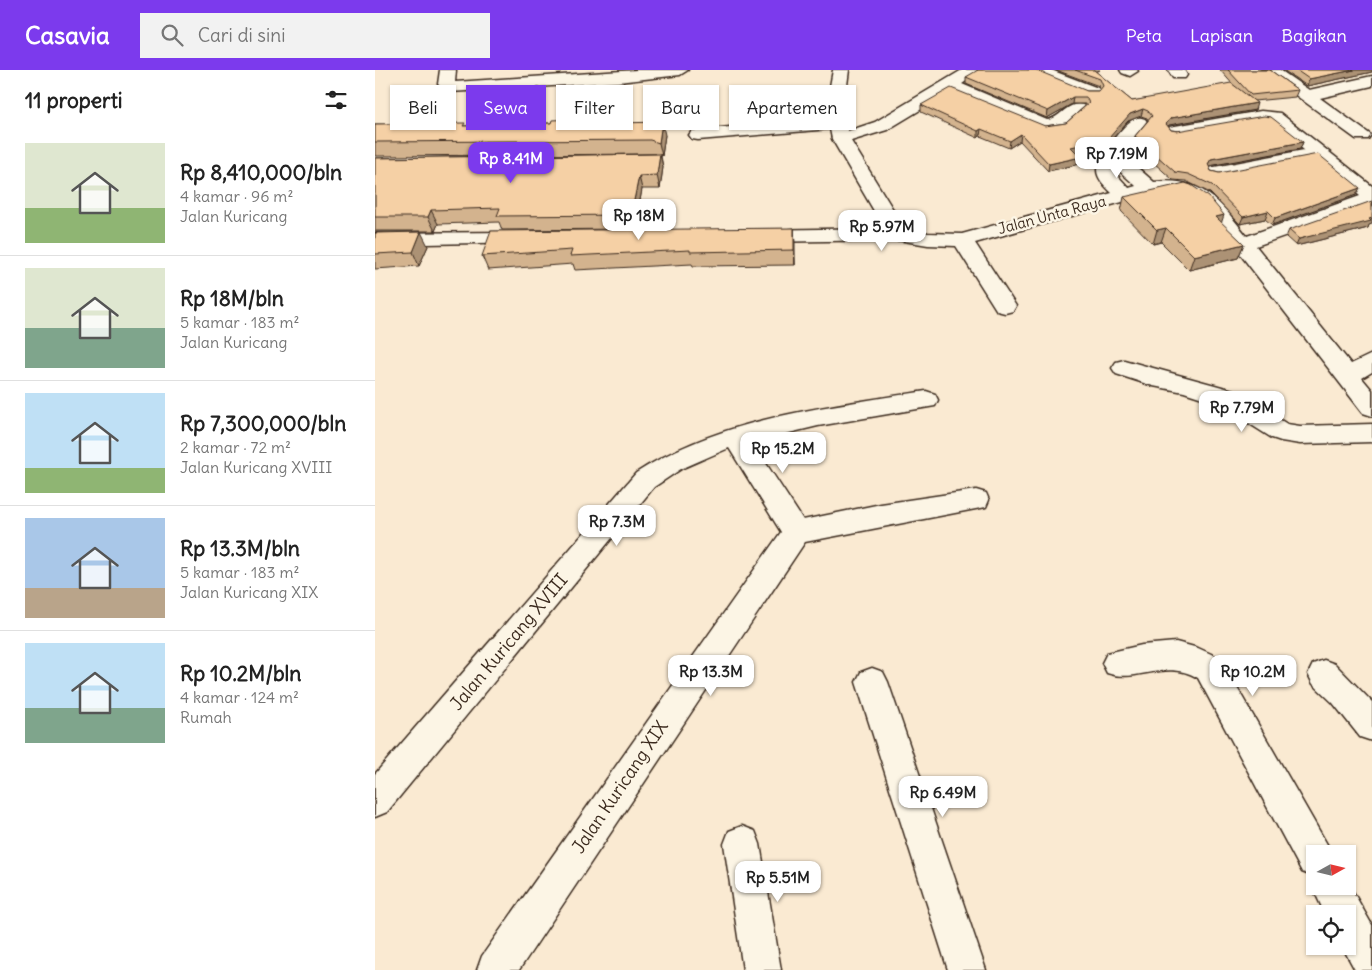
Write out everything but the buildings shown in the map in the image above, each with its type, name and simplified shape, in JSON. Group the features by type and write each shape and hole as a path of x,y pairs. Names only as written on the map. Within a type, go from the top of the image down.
{"street":[{"path":"448,70 446,84 449,87 618,77 680,70"},
{"path":"841,70 835,108 839,131 898,234"},
{"path":"698,136 839,131 881,126 974,70"},
{"path":"1037,70 1092,92"},
{"path":"1269,70 1362,135"},
{"path":"1307,96 1372,81"},
{"path":"949,85 1045,126 1058,124 1077,108"},
{"path":"1175,131 1267,116 1274,117 1317,153 1370,193 1371,200 1243,244"},
{"path":"1125,195 1106,173 1112,155 1139,123"},
{"path":"1216,172 1317,153"},
{"path":"1112,155 1150,188"},
{"name":"Jalan Unta Raya","path":"738,236 898,234 927,239 963,240 1150,188 1168,185 1184,187 1195,192 1213,206 1372,408"},
{"path":"375,240 542,238"},
{"path":"963,240 1005,306"},
{"path":"1347,376 1372,362"},
{"path":"1124,368 1153,378 1186,384 1215,393 1281,432 1301,435 1372,433"},
{"name":"Jalan Kuricang XVIII","path":"375,800 645,480 662,466 682,455 790,423 926,400"},
{"path":"736,438 796,533 881,515 976,500"},
{"name":"Jalan Kuricang XIX","path":"496,970 796,533"},
{"path":"1118,663 1172,654 1198,660 1209,668 1307,845"},
{"path":"1324,674 1344,693 1372,726"},
{"path":"872,682 967,970"},
{"path":"742,844 762,970"},
{"path":"1356,934 1372,962"}]}
